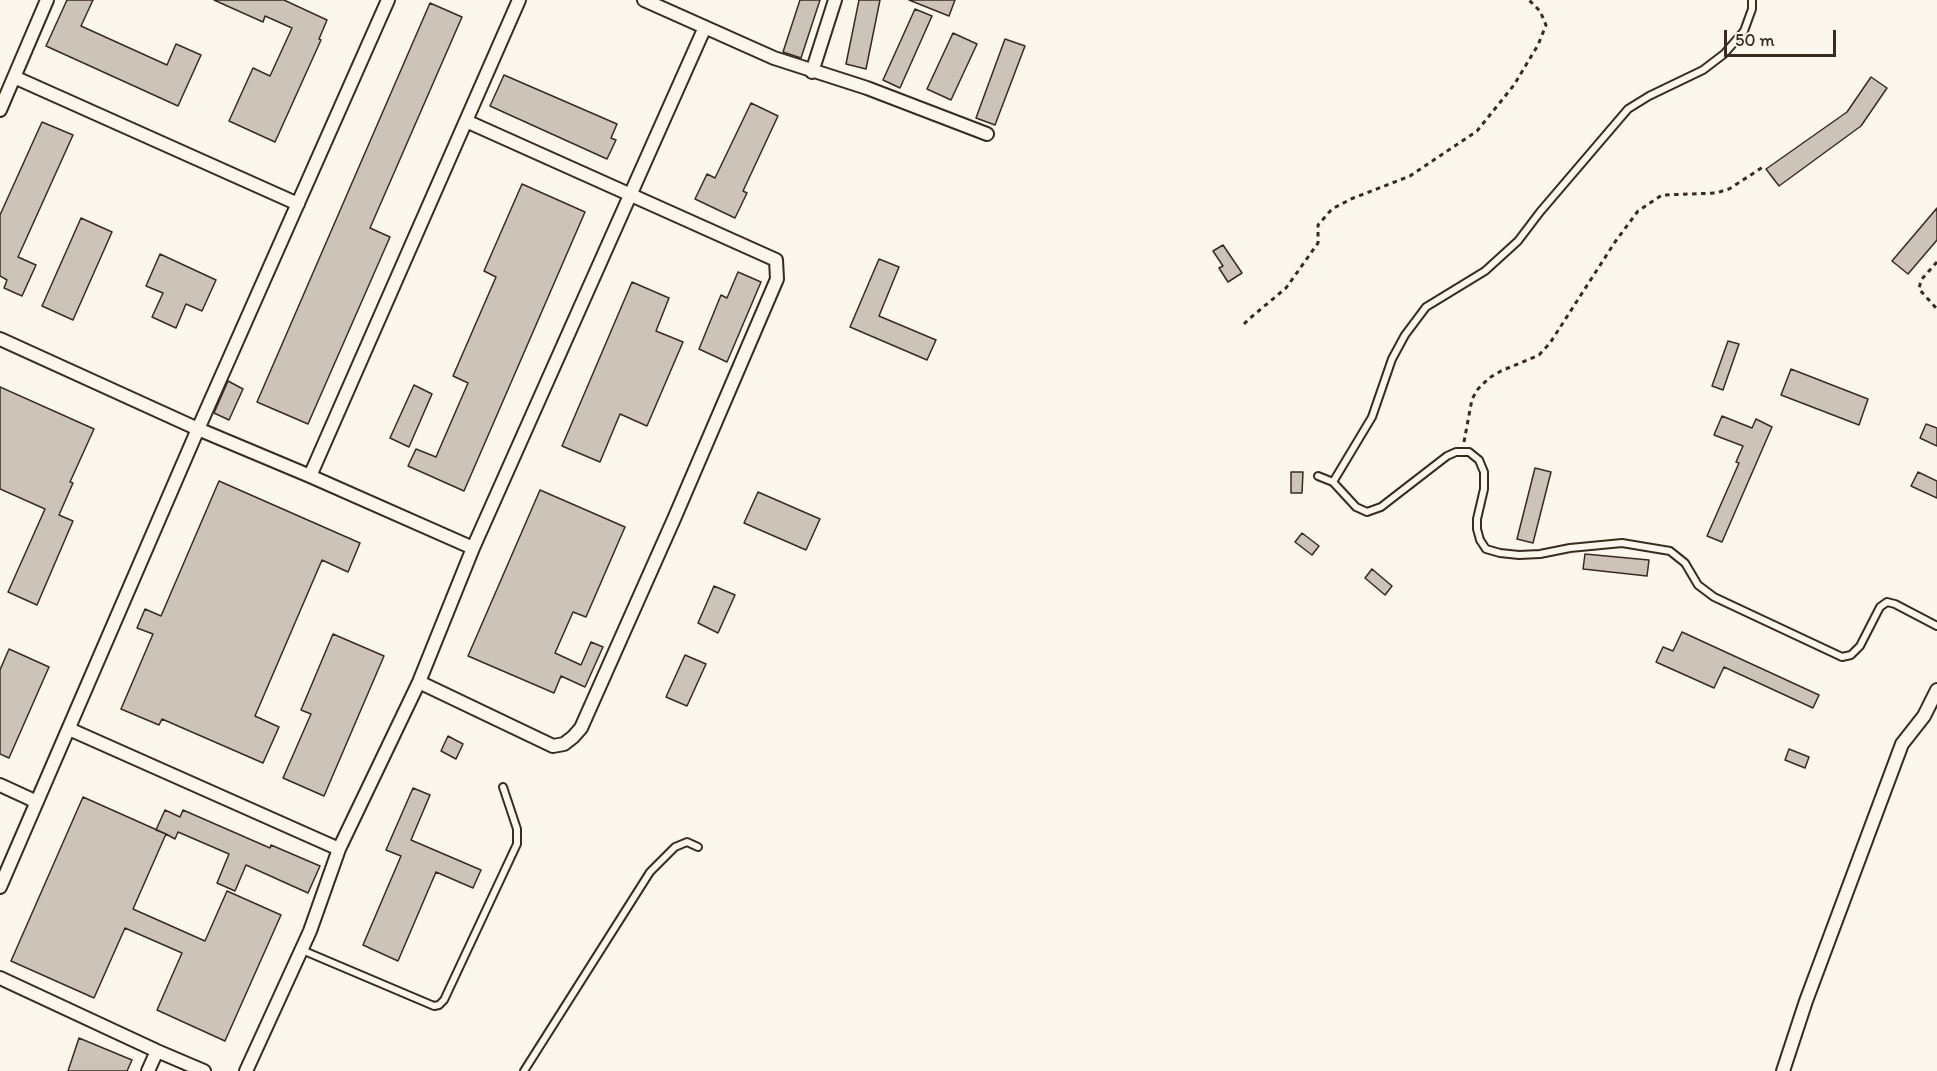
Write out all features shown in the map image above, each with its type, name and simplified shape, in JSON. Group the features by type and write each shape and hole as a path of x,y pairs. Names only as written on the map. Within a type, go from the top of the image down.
{"street":[{"path":"0,110 47,0"},
{"path":"0,887 198,429 388,0"},
{"path":"310,476 519,0"},
{"path":"644,0 774,58 867,88 987,135"},
{"path":"812,72 835,0"},
{"path":"246,1071 302,949 339,849 419,682 473,548 705,27"},
{"path":"14,77 298,204"},
{"path":"419,682 553,746 564,744 581,728 675,519 777,279 776,260 466,121"},
{"path":"0,339 198,429 473,548"},
{"path":"1783,1071 1806,1001 1902,744 1924,716 1937,690"},
{"path":"69,729 339,849"},
{"path":"0,785 37,802"},
{"path":"0,978 204,1071"},
{"path":"148,1071 157,1051"}],"lane":[{"path":"1333,482 1372,417 1392,359 1405,335 1426,307 1485,271 1518,241 1628,109 1649,96 1703,70 1724,54 1744,31 1752,9 1752,0"},
{"path":"1318,476 1333,482 1356,507 1367,512 1381,507 1436,462 1447,456 1469,452 1479,460 1484,472 1484,489 1477,529 1486,549 1519,555 1622,543 1670,551 1685,563 1698,585 1714,597 1842,657 1851,655 1860,645 1880,607 1887,602 1937,626"},
{"path":"302,949 434,1006 439,1005 444,1000 517,844 517,829 503,787"},
{"path":"524,1071 650,872 675,847 687,842 698,847"}],"path":[{"path":"1244,324 1286,288 1318,243 1318,225 1332,209 1351,199 1410,176 1477,131 1514,86 1538,45 1546,25 1540,11 1529,0"},
{"path":"1462,452 1472,399 1478,388 1501,371 1539,355 1550,343 1615,242 1638,211 1662,195 1716,193 1729,189 1763,167"},
{"path":"1937,262 1921,280 1919,289 1937,309"}],"building":[{"path":"67,0 93,0 81,26 167,65 176,44 201,55 178,106 46,46"},
{"path":"214,0 284,0 327,20 319,39 321,40 275,142 229,121 253,68 270,76 292,28 265,16 263,22"},
{"path":"800,0 820,0 801,58 783,52"},
{"path":"859,0 880,0 866,69 846,64"},
{"path":"909,0 955,0 949,16"},
{"path":"430,3 462,17 370,228 390,237 308,424 257,402"},
{"path":"915,9 932,16 900,88 883,80"},
{"path":"953,33 977,44 951,100 927,89"},
{"path":"1005,39 1025,46 995,125 976,118"},
{"path":"504,75 617,124 611,138 616,140 607,159 490,106"},
{"path":"1871,77 1887,88 1861,126 1779,186 1766,169 1847,112"},
{"path":"751,103 778,116 743,191 747,193 735,218 695,199 707,174 715,178"},
{"path":"42,122 73,135 18,257 36,265 22,296 4,288 7,280 0,276 0,215"},
{"path":"522,184 585,212 464,491 408,466 416,449 436,457 468,383 453,376 496,277 484,271"},
{"path":"1937,208 1937,240 1908,274 1892,261"},
{"path":"81,218 112,232 73,320 42,306"},
{"path":"1223,245 1242,273 1228,282 1219,268 1223,266 1213,251"},
{"path":"160,254 216,280 202,311 186,304 176,328 152,317 163,293 146,286"},
{"path":"879,259 899,267 879,316 936,340 927,360 850,327"},
{"path":"738,272 761,282 727,362 699,349 721,295 727,298"},
{"path":"632,282 669,298 656,331 683,342 647,426 620,414 600,462 562,446"},
{"path":"1728,341 1739,344 1723,390 1712,386"},
{"path":"1791,369 1868,399 1859,425 1781,395"},
{"path":"228,381 243,389 229,420 214,413"},
{"path":"414,385 432,394 409,447 390,438"},
{"path":"0,387 94,429 70,482 73,483 59,515 73,521 37,605 8,592 45,509 0,489"},
{"path":"1722,416 1752,428 1756,419 1772,427 1722,542 1707,536 1739,463 1736,462 1743,446 1714,435"},
{"path":"1926,424 1937,428 1937,446 1920,438"},
{"path":"1535,468 1551,472 1533,543 1517,539"},
{"path":"1291,472 1303,472 1302,493 1291,493"},
{"path":"1918,472 1937,481 1937,498 1911,486"},
{"path":"219,481 360,543 348,572 322,560 255,716 279,727 263,763 162,719 159,725 121,709 153,634 137,628 145,609 161,616"},
{"path":"540,490 625,527 586,617 573,612 555,653 581,665 591,642 603,647 585,687 561,676 554,693 468,656"},
{"path":"758,492 820,519 806,550 744,523"},
{"path":"1302,533 1319,546 1312,555 1295,542"},
{"path":"1585,554 1649,560 1647,576 1583,569"},
{"path":"1372,569 1392,586 1385,595 1365,578"},
{"path":"714,586 735,595 718,633 698,623"},
{"path":"1682,632 1819,695 1813,708 1724,667 1714,688 1656,662 1663,647 1673,651"},
{"path":"333,634 384,656 324,796 283,778 311,714 301,710"},
{"path":"9,649 49,667 9,758 0,754 0,670"},
{"path":"685,655 706,664 687,706 666,697"},
{"path":"448,736 463,744 456,759 441,751"},
{"path":"1789,749 1809,757 1805,768 1785,760"},
{"path":"413,788 430,795 411,840 481,870 473,888 436,872 398,961 363,945 401,856 386,850"},
{"path":"83,797 156,830 165,810 180,817 183,810 270,848 271,845 320,866 308,893 246,865 235,891 217,883 229,854 178,832 175,839 166,834 133,909 205,941 227,891 281,915 225,1041 157,1010 182,953 125,928 94,998 11,961"},
{"path":"79,1038 132,1060 127,1071 68,1071"}]}
